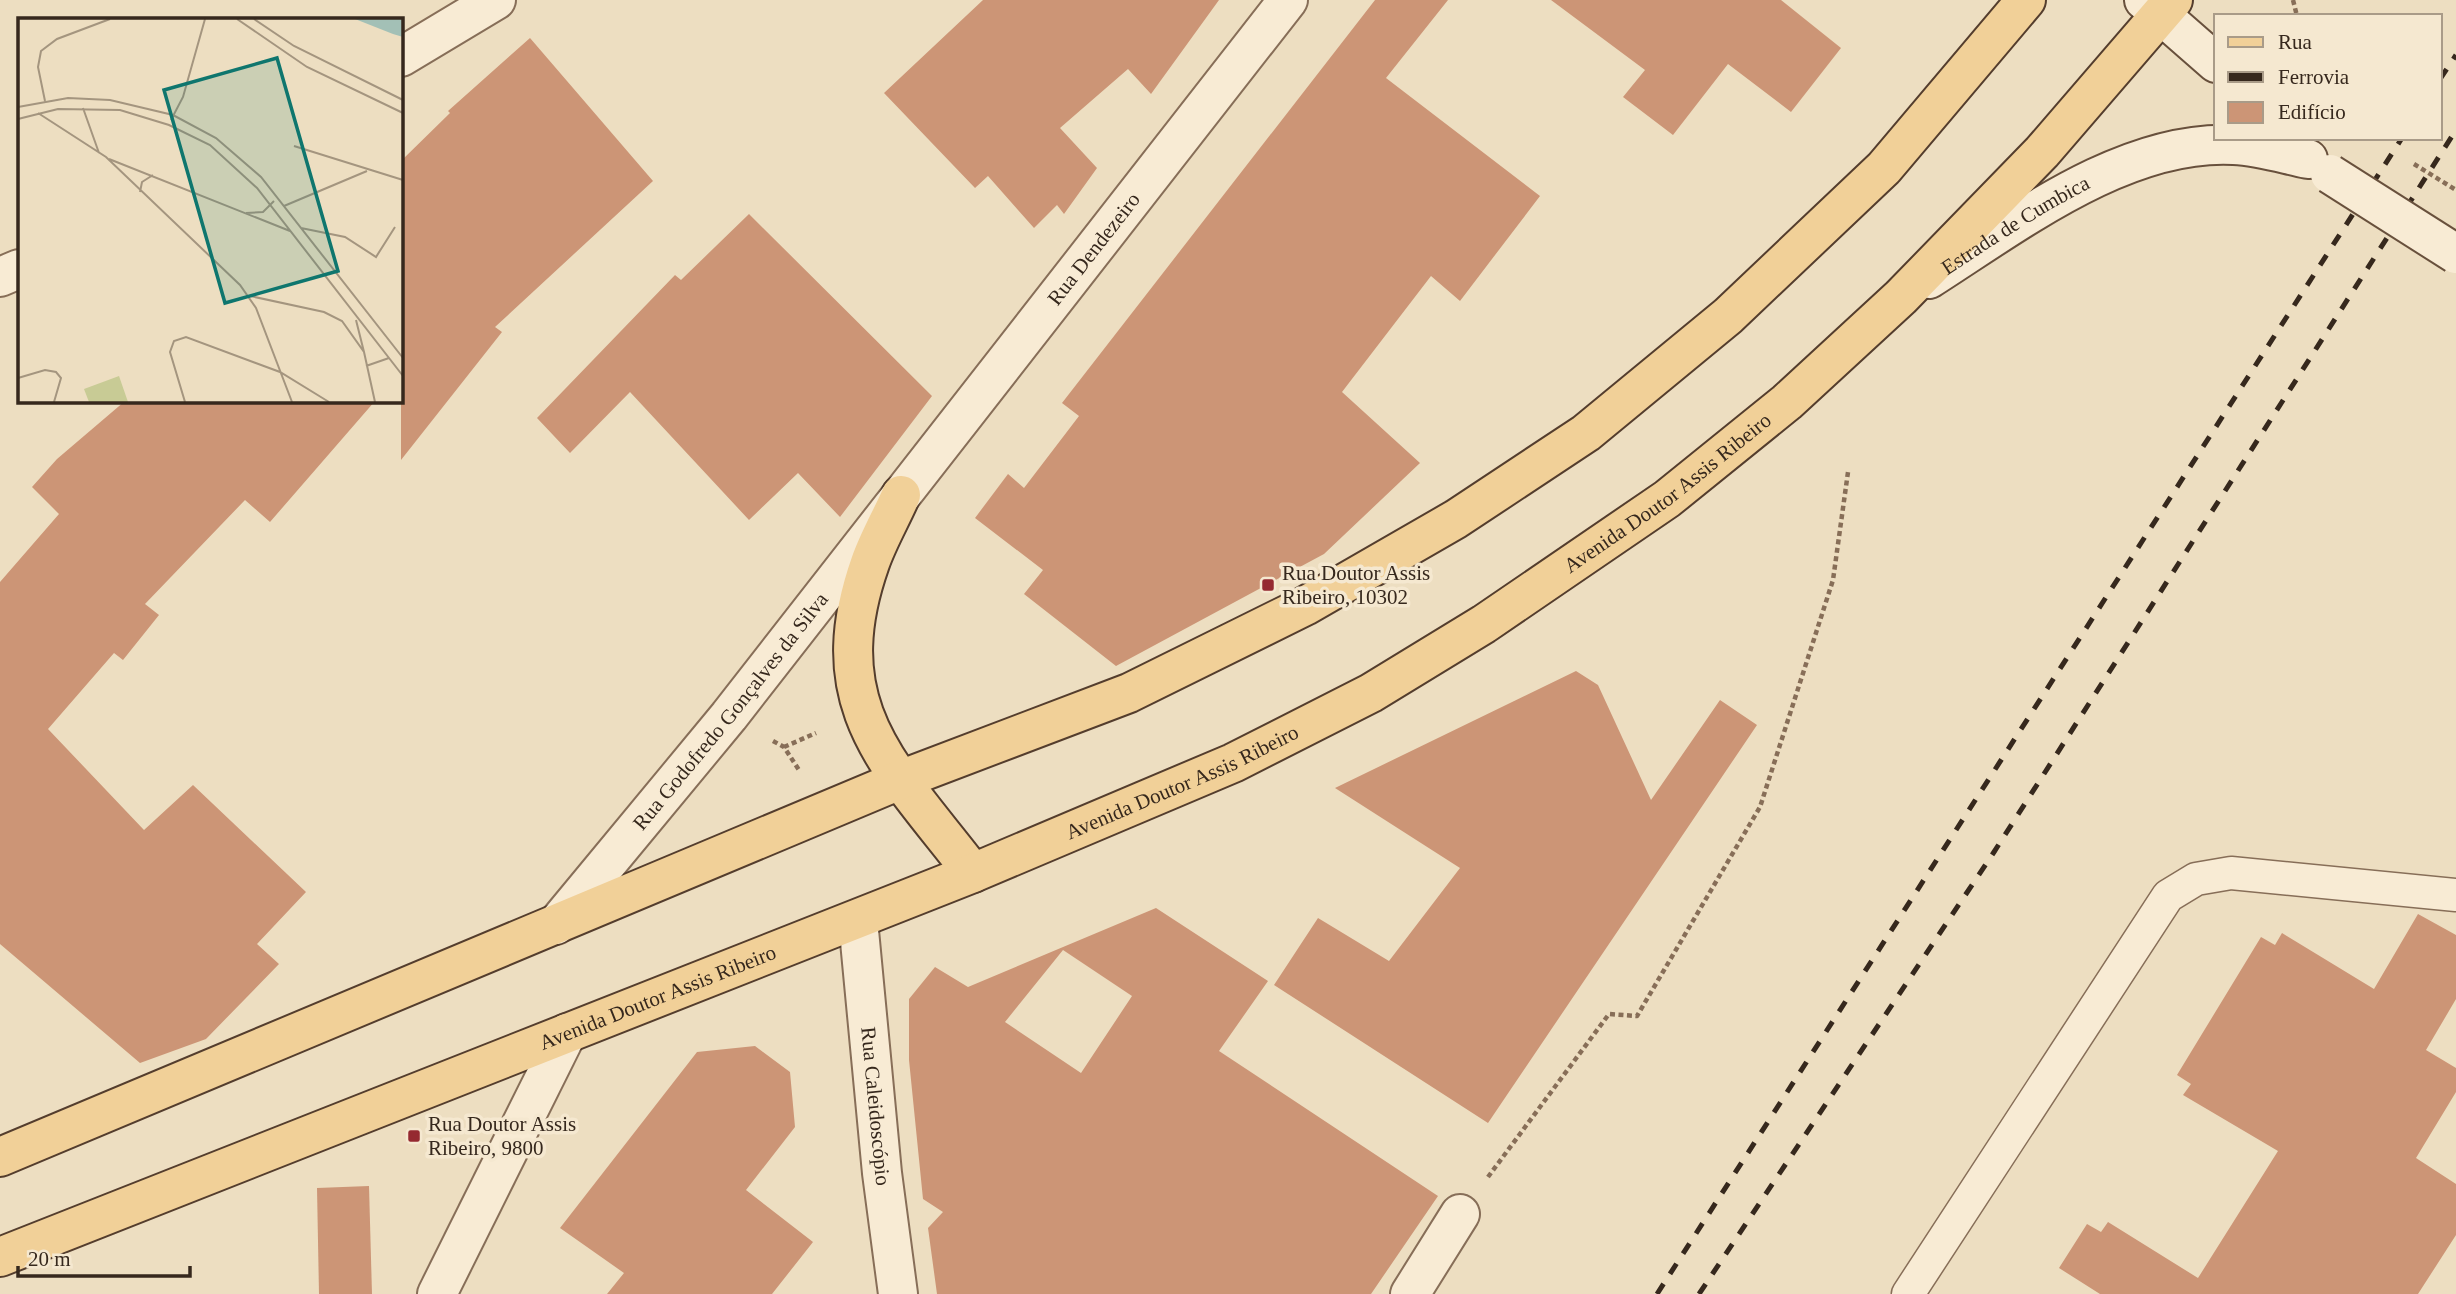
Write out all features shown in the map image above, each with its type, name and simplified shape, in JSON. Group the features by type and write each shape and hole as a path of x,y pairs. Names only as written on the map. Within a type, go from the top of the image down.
{"main road":[{"path":"0,1157 900,780 1129,693 1296,611 1456,519 1586,433 1728,316 1884,168 2026,0"},
{"name":"Avenida Doutor Assis Ribeiro","path":"0,1257 973,873 1233,763 1371,693 1484,624 1667,499 1787,402 1900,297 2042,152 2160,5"},
{"path":"901,495 870,564 855,626 853,680 863,715 900,780 973,873"}],"street":[{"path":"402,56 496,0"},
{"name":"Rua Dendezeiro","path":"901,495 1288,0"},
{"path":"2160,5 2214,61"},
{"name":"Estrada de Cumbica","path":"1900,297 2040,209 2133,162 2192,146 2236,145 2309,157"},
{"path":"2309,157 2456,254"},
{"path":"0,277 18,269"},
{"name":"Rua Godofredo Gonçalves da Silva","path":"556,925 729,716 901,495"},
{"name":"Rua Caleidoscópio","path":"858,920 882,1173 898,1294"},
{"path":"437,1294 567,1033"},
{"path":"1410,1294 1461,1214"}],"lane":[{"path":"1908,1294 2168,896 2196,878 2231,873 2456,895"}],"path":[{"path":"1461,1214 1609,1014 1637,1016 1760,807 1785,738 1833,580 1848,472"},
{"path":"784,747 816,733"},
{"path":"768,738 784,747 802,774"}],"building":[{"path":"983,0 1219,0 1151,94 1128,69 1060,128 1097,168 1064,214 1057,205 1034,228 988,176 975,188 884,93"},
{"path":"1375,0 1448,0 1386,78 1540,196 1460,301 1431,276 1342,392 1420,463 1324,554 1116,666 1024,594 1043,570 975,518 1008,474 1024,488 1079,416 1062,403"},
{"path":"1551,0 1781,0 1841,48 1791,112 1728,64 1673,135 1623,97 1645,70"},
{"path":"530,38 653,181 495,327 502,332 401,460 402,160 450,113 448,111"},
{"path":"749,214 932,396 840,517 798,473 749,520 630,392 570,453 537,418 675,275 681,280"},
{"path":"124,402 374,402 270,522 245,500 145,604 159,615 123,660 114,653 48,729 144,830 193,785 306,892 257,944 279,964 206,1039 140,1063 0,944 0,582 59,514 32,487 57,459"},
{"path":"1576,671 1598,685 1651,800 1720,700 1757,725 1488,1123 1274,985 1318,918 1389,961 1460,868 1335,788"},
{"path":"1156,908 1268,981 1219,1051 1438,1196 1371,1294 937,1294 928,1228 943,1212 923,1199 909,1060 909,999 935,967 968,987","holes":["1063,950 1132,996 1081,1073 1005,1022"]},
{"path":"2418,914 2456,935 2456,999 2426,1050 2456,1068 2456,1092 2416,1158 2456,1184 2456,1235 2418,1294 2100,1294 2059,1268 2087,1224 2101,1232 2108,1222 2198,1278 2278,1151 2183,1095 2191,1084 2177,1075 2261,937 2275,945 2282,933 2374,989"},
{"path":"755,1046 790,1072 795,1127 746,1190 813,1242 772,1294 607,1294 624,1273 560,1228 697,1052"},
{"path":"369,1186 372,1294 319,1294 317,1188"}],"railway":[{"path":"2442,76 2456,55"},
{"path":"1699,1294 1994,852 2456,130"},
{"path":"1657,1294 2401,140"}],"place":[{"name":"Rua Doutor Assis Ribeiro, 10302","path":"1268,585"},
{"name":"Rua Doutor Assis Ribeiro, 9800","path":"414,1136"}]}
